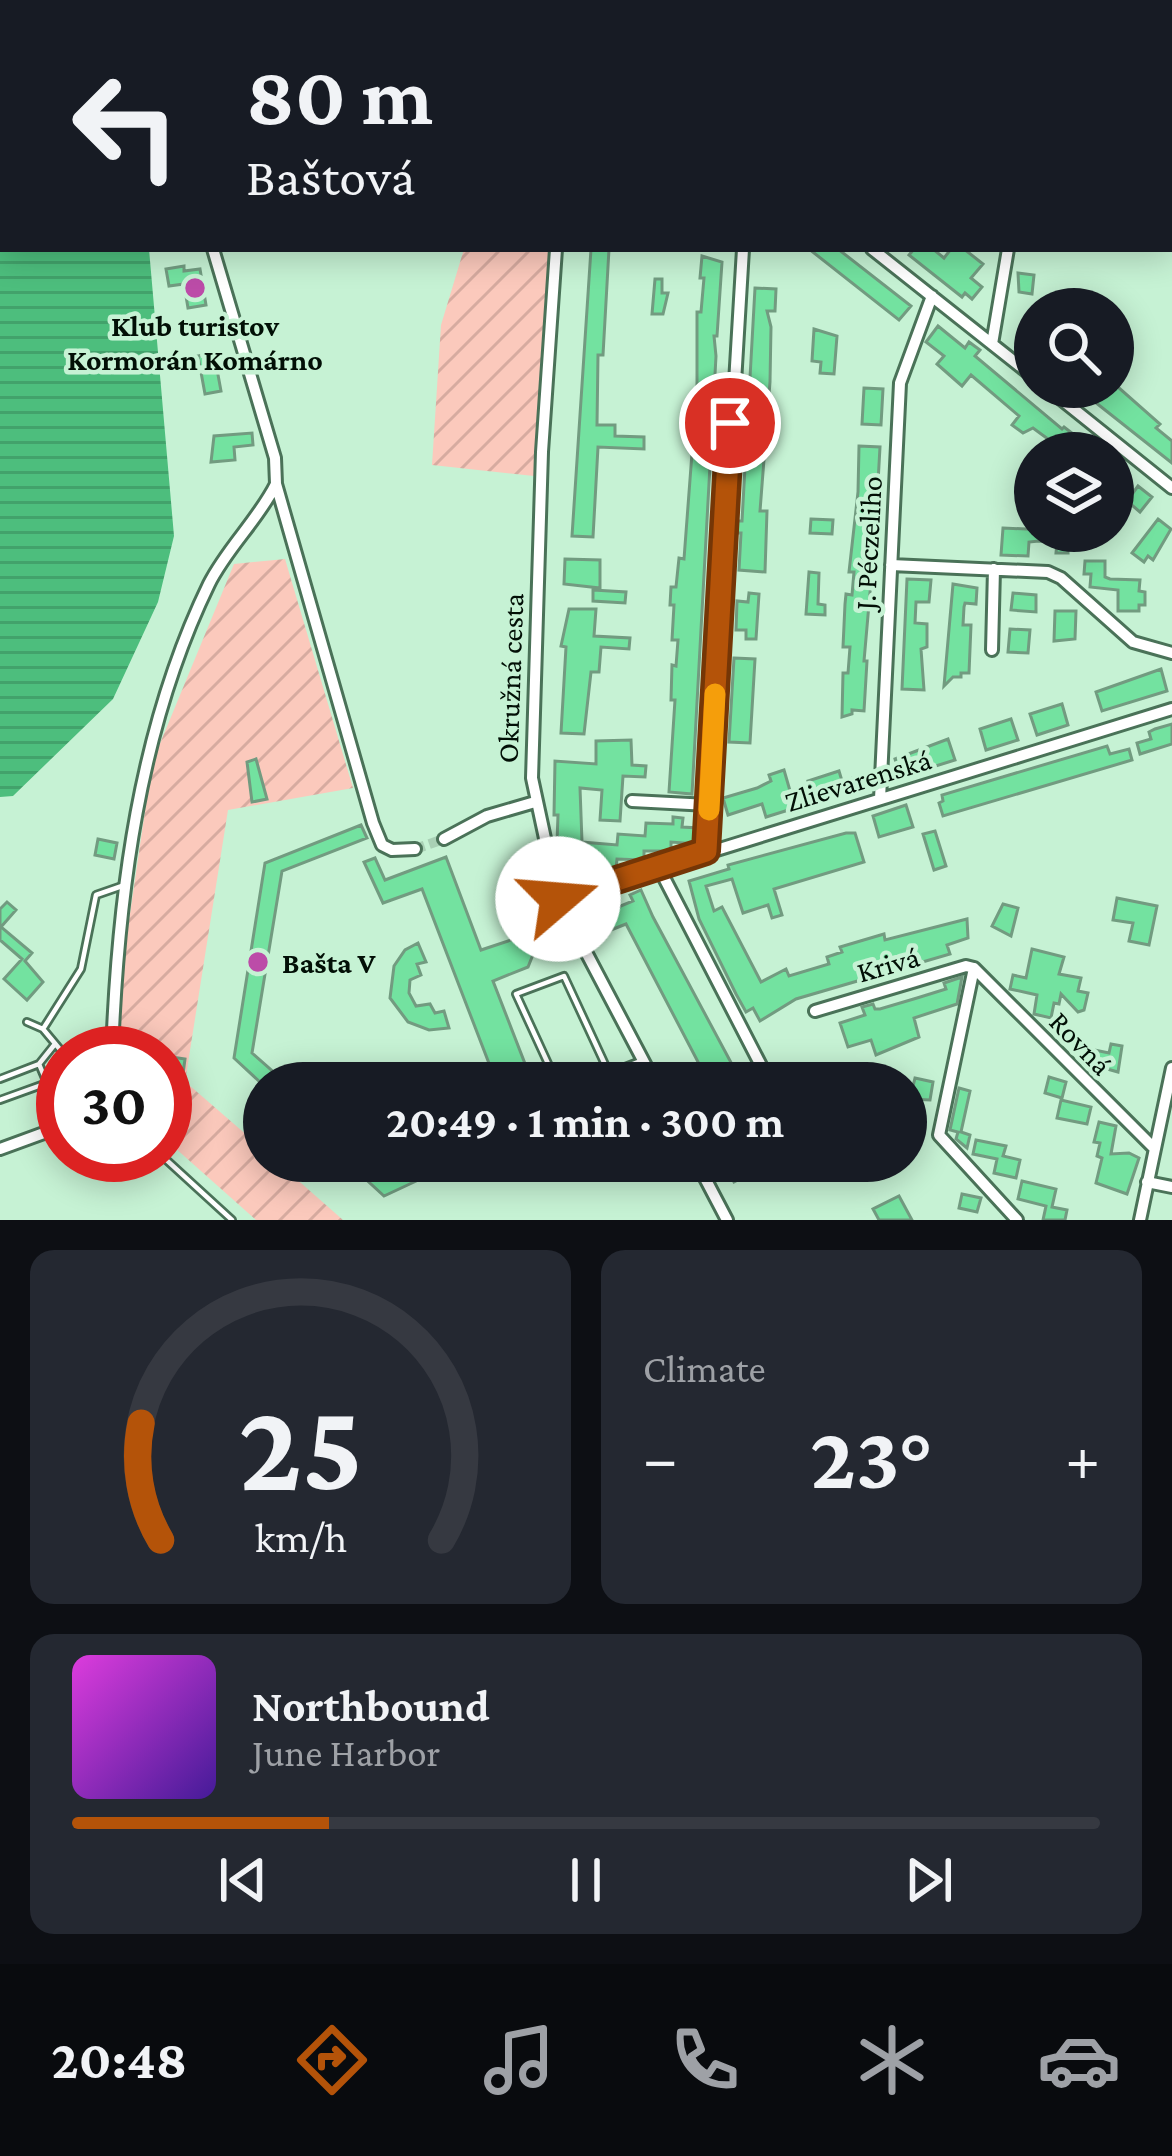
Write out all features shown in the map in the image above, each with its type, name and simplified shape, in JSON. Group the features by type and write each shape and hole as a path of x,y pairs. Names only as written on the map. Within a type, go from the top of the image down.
{"street":[{"path":"214,252 380,842 392,850 415,849"},
{"name":"Okružná cesta","path":"556,252 534,647 531,758 535,802 558,899 643,1060"},
{"path":"706,851 743,252"},
{"path":"876,252 1014,361"},
{"path":"992,344 1007,252"},
{"name":"J. Péczeliho","path":"880,799 901,383 932,296"},
{"path":"1072,408 1172,488"},
{"path":"114,1026 118,959 146,758 208,587 276,484"},
{"path":"891,565 1056,574 1127,638 1172,652"},
{"path":"992,650 994,569"},
{"name":"Zlievarenská","path":"558,899 1172,709"},
{"path":"632,801 709,805"},
{"path":"444,839 488,816 535,802"},
{"path":"658,866 759,1062"},
{"name":"Krivá","path":"815,1011 966,966 974,968"},
{"path":"974,968 939,1135 1017,1220"},
{"name":"Rovná","path":"974,968 1155,1149"},
{"path":"1140,1220 1172,1068"},
{"path":"0,1149 36,1136"},
{"path":"707,1182 727,1220"},
{"path":"1148,1182 1172,1187"}],"lane":[{"path":"45,1026 81,969 96,895 128,884"},
{"path":"547,1062 517,994 564,976 604,1062"},
{"path":"27,1022 36,1026"},
{"path":"638,1062 643,1060"},
{"path":"0,1079 36,1065"},
{"path":"0,1100 36,1087"},
{"path":"190,1182 232,1220"}],"shaded area":[{"path":"0,252 149,252 174,536 158,602 113,699 13,796 0,797"},
{"path":"463,252 554,252 534,476 432,465 441,325"},
{"path":"285,559 353,788 228,810 192,1038 192,1026 117,1026 152,763 234,564"},
{"path":"192,1088 243,1132 243,1182 300,1182 343,1220 256,1220 192,1163"}],"building":[{"path":"591,252 609,252 603,355 598,355 597,425 615,425 615,436 644,437 644,449 598,447 593,537 572,536"},
{"path":"813,252 842,252 911,306 899,320"},
{"path":"937,252 944,258 949,252 968,252 983,264 971,278 982,287 972,299 965,293 962,297 909,255"},
{"path":"702,256 722,262 714,336 692,794 669,792 675,700 671,700 672,665 676,666 678,640 672,640 674,605 670,605 679,558 684,559"},
{"path":"184,266 184,271 200,269 206,305 188,308 184,284 169,286 166,269"},
{"path":"1018,273 1034,275 1033,288 1019,288"},
{"path":"655,279 662,279 662,293 668,293 663,314 652,314"},
{"path":"755,288 776,289 775,311 767,311 770,382 760,511 767,511 765,572 739,570 741,533 736,533 736,521 742,521"},
{"path":"938,326 965,348 969,342 980,350 975,356 1014,389 1014,408 1037,408 1071,432 1033,428 1022,432 1012,425 1019,416 971,375 962,386 937,364 944,356 926,342"},
{"path":"814,329 837,336 834,374 820,373 821,362 812,361"},
{"path":"214,353 221,391 205,394 198,356"},
{"path":"864,388 883,389 881,425 862,424"},
{"path":"1134,401 1172,441 1172,463 1134,432 1103,408 1134,408"},
{"path":"252,433 253,445 234,447 235,460 211,462 214,436"},
{"path":"859,446 880,447 875,536 864,711 852,710 842,717 843,673 848,673 850,647 843,647 845,604 846,594 852,595 854,572 849,572"},
{"path":"1138,486 1152,497 1140,512 1134,507"},
{"path":"811,519 833,520 832,534 810,533"},
{"path":"1158,519 1171,529 1153,560 1148,556 1144,562 1134,550"},
{"path":"1003,528 1014,529 1014,552 1028,552 1028,556 1001,555"},
{"path":"565,559 600,560 600,588 564,584"},
{"path":"1085,561 1105,561 1105,577 1110,579 1140,580 1145,605 1139,605 1139,611 1118,611 1118,590 1090,587"},
{"path":"809,572 819,573 818,604 825,605 825,615 806,614"},
{"path":"907,579 931,580 929,602 916,602 915,623 927,624 927,647 921,649 924,690 902,689"},
{"path":"953,584 977,588 976,604 965,603 964,607 963,625 971,625 969,673 953,677 944,686"},
{"path":"593,590 626,592 625,603 593,601"},
{"path":"749,593 759,594 756,639 746,639 746,630 736,630 737,601 748,602"},
{"path":"1013,593 1036,595 1036,612 1011,610"},
{"path":"569,609 596,609 594,636 630,638 629,649 601,647 599,672 591,672 584,734 561,733 566,647 561,646"},
{"path":"1055,611 1076,611 1075,639 1054,641"},
{"path":"1010,629 1030,630 1028,653 1008,652"},
{"path":"734,658 755,659 750,743 729,742"},
{"path":"1161,669 1167,691 1102,711 1096,692"},
{"path":"1062,704 1068,725 1037,735 1030,714"},
{"path":"1011,719 1018,740 986,750 980,729"},
{"path":"1172,724 1172,744 1140,754 1137,743 1151,739 1149,732"},
{"path":"948,739 955,760 900,777 895,759"},
{"path":"631,740 632,765 646,766 645,777 623,776 620,821 600,820 602,790 580,788 582,842 617,845 618,834 645,836 646,823 673,824 673,817 683,818 682,827 699,828 698,844 671,842 671,851 644,851 644,860 617,859 616,868 565,870 566,842 557,842 558,815 554,815 555,761 596,764 596,741"},
{"path":"1107,746 1110,754 1129,749 1132,760 943,816 942,795"},
{"path":"256,759 267,799 252,802 247,762"},
{"path":"784,770 795,808 766,817 762,804 728,815 723,798 757,788 771,781 769,775"},
{"path":"839,771 842,781 864,775 867,786 814,802 808,781"},
{"path":"906,805 913,827 879,837 873,816"},
{"name":"Bašta V","path":"361,825 367,838 282,871 252,1053 262,1062 243,1062 243,1066 234,1058 265,863"},
{"path":"935,831 946,866 934,870 923,834"},
{"path":"855,833 864,862 774,889 782,915 772,918 768,905 743,913 732,879 706,886 714,911 722,907 761,982 786,969 789,976 829,964 827,957 842,952 840,947 884,934 885,940 967,919 968,938 947,945 950,954 796,999 760,1021 753,1008 746,1012 736,994 699,919 689,881 729,869 728,865"},
{"path":"98,839 117,843 114,859 95,855"},
{"path":"446,857 481,950 520,937 529,942 534,952 528,967 493,981 524,1062 488,1062 422,889 383,903 364,862 375,858 385,880"},
{"path":"641,890 731,1062 698,1062 626,924 596,936 586,913 597,908 600,915 633,901 630,895"},
{"path":"1117,898 1157,906 1149,945 1129,941 1133,923 1113,920"},
{"path":"7,902 16,910 1,927 32,953 25,961 43,982 27,1000 4,979 22,959 0,940 0,909"},
{"path":"1003,904 1018,908 1011,936 992,926"},
{"path":"418,943 426,962 417,964 421,975 410,980 409,993 416,1006 430,1004 435,1013 444,1011 449,1028 429,1030 408,1022 390,998 394,966 405,950"},
{"path":"1032,949 1064,957 1059,974 1081,978 1078,991 1088,993 1084,1010 1078,1012 1061,994 1051,1018 1034,1014 1037,995 1010,989 1013,975 1026,978"},
{"path":"962,977 957,1004 914,1018 919,1037 876,1055 871,1040 848,1047 840,1023 865,1015 862,1007 873,1004 880,1009 917,998 946,989 944,983"},
{"path":"1111,1044 1122,1046 1118,1072 1082,1062 1085,1048 1109,1053"},
{"path":"1049,1077 1066,1082 1062,1098 1045,1093"},
{"path":"959,1088 970,1091 961,1132 970,1135 967,1148 956,1139 958,1132 950,1130"},
{"path":"1061,1100 1091,1107 1087,1124 1057,1118"},
{"path":"1099,1122 1116,1126 1111,1154 1139,1158 1127,1194 1096,1183 1102,1158 1097,1156 1100,1143 1094,1142"},
{"path":"976,1140 1006,1146 1003,1156 1020,1160 1016,1178 994,1173 997,1159 973,1154"},
{"path":"1022,1181 1056,1189 1052,1207 1067,1210 1065,1220 1043,1220 1046,1206 1018,1199"},
{"path":"369,1182 414,1182 384,1196"},
{"path":"962,1194 981,1198 977,1212 959,1208"},
{"path":"899,1196 912,1220 879,1220 873,1209"}],"tunnel":[{"path":"415,849 444,839"}],"slow traffic":[{"path":"709,810 715,694"}],"place":[{"name":"Klub turistov Kormorán Komárno","path":"195,288"},
{"name":"Bašta V","path":"258,962"}],"route":[{"path":"558,899 706,851 730,423"}]}
